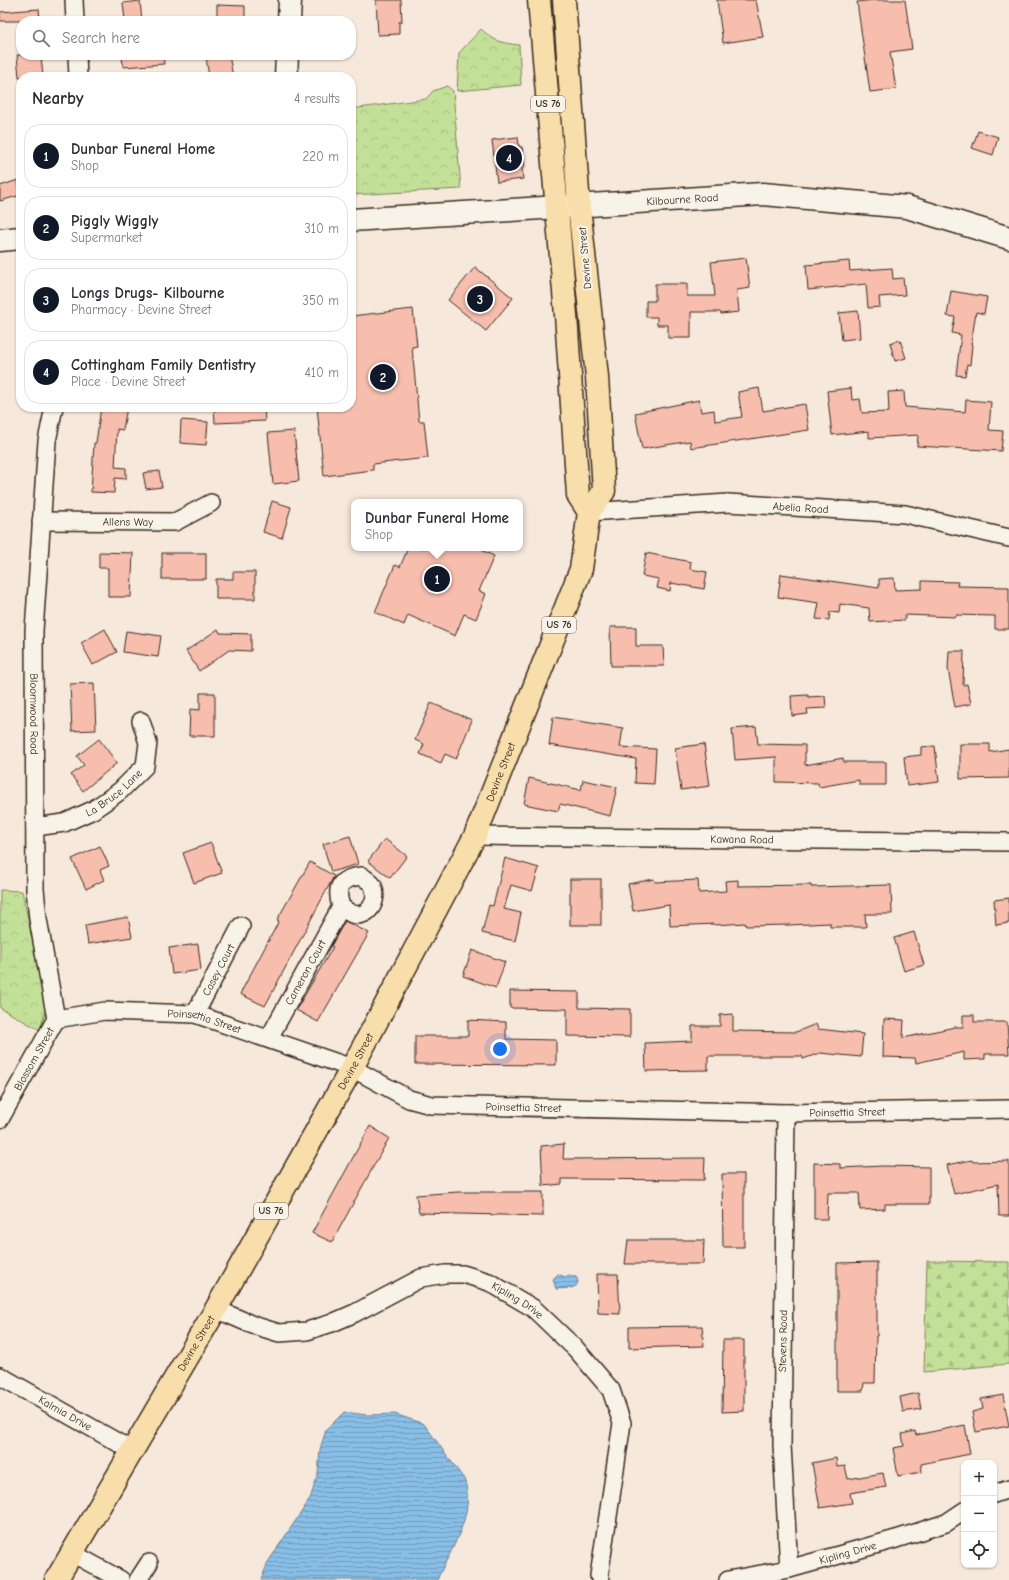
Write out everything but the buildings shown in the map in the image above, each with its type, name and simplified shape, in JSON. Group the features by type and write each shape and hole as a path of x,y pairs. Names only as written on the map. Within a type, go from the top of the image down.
{"main road":[{"name":"US 76","path":"540,0 572,395 578,495 589,512"},
{"name":"Devine Street","path":"56,1580 131,1450 216,1309 352,1068 475,836 581,569 589,512 604,491 598,396 580,206 564,0"},
{"path":"572,395 598,396"}],"street":[{"path":"74,0 75,16"},
{"path":"289,16 290,0"},
{"path":"77,60 78,72"},
{"path":"286,72 288,60"},
{"name":"Kilbourne Road","path":"356,220 763,194 907,207 1009,238"},
{"path":"0,240 16,238"},
{"name":"Bloomwood Road","path":"53,412 48,441 41,521 34,631 35,889 38,919 56,1019"},
{"name":"Allens Way","path":"41,521 175,522 211,503"},
{"name":"Abelia Road","path":"589,512 728,503 897,513 1009,538"},
{"name":"La Bruce Lane","path":"35,827 64,823 94,810 120,791 145,766 148,743 141,721"},
{"name":"Kawana Road","path":"475,836 1009,842"},
{"name":"Cameron Court","path":"268,1038 341,907"},
{"name":"Casey Court","path":"195,1014 241,926"},
{"name":"Poinsettia Street","path":"56,1019 105,1011 195,1014 352,1068 409,1099 431,1105 786,1113 1009,1109"},
{"name":"Blossom Street","path":"0,1119 56,1019"},
{"name":"Stevens Road","path":"786,1113 782,1445 789,1570"},
{"name":"Kipling Drive","path":"216,1309 252,1325 279,1333 308,1331 355,1313 421,1278 445,1274 463,1274 489,1282 533,1308 576,1349 611,1390 622,1423 600,1568 599,1576 601,1580"},
{"name":"Kalmia Drive","path":"0,1376 131,1450"},
{"path":"997,1493 1009,1489"},
{"name":"Kipling Drive","path":"728,1580 789,1570 946,1523 961,1514"},
{"path":"72,1552 121,1580"},
{"path":"138,1580 148,1563"}],"green space":[{"path":"481,29 498,41 519,45 521,85 457,91 459,53"},
{"path":"447,86 453,91 461,189 356,195 356,108 426,99 433,91"},
{"path":"0,890 22,891 47,1006 40,1030 0,1008"},
{"path":"927,1261 1009,1262 1009,1364 924,1372"}],"water":[{"path":"558,1274 565,1277 569,1275 576,1276 578,1282 576,1286 571,1288 556,1289 553,1279"},
{"path":"344,1412 367,1415 395,1414 424,1424 464,1479 467,1492 465,1518 455,1544 437,1580 261,1580 268,1562 310,1499 318,1474 320,1449 326,1430"}],"place":[{"name":"Cottingham Family Dentistry","path":"509,158"},
{"name":"Longs Drugs- Kilbourne","path":"480,299"},
{"name":"Piggly Wiggly","path":"383,377"},
{"name":"Dunbar Funeral Home","path":"437,579"}]}
